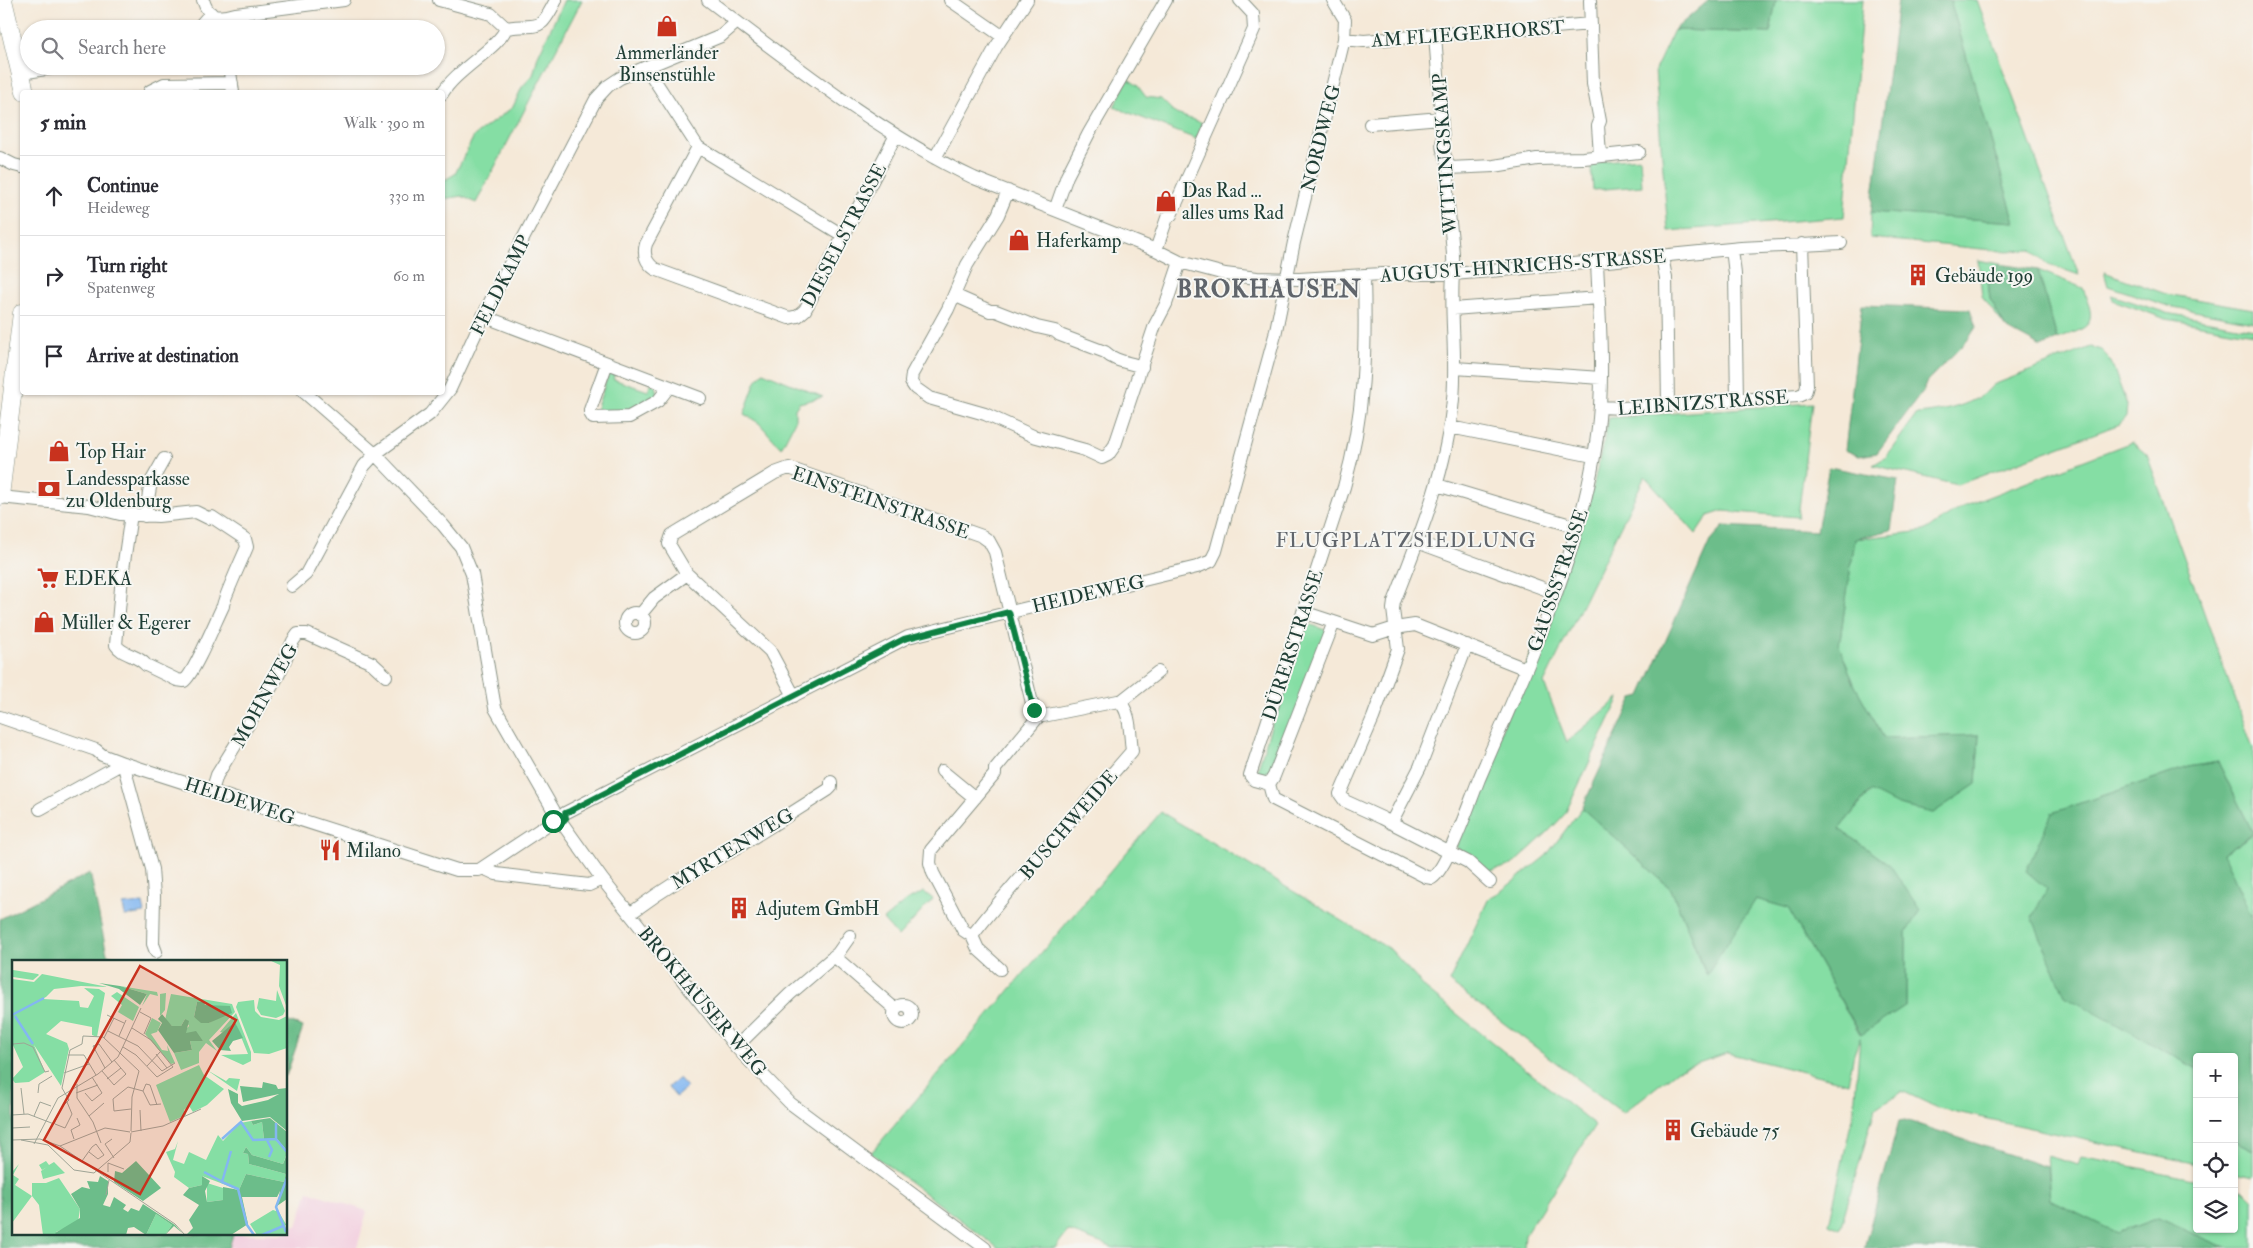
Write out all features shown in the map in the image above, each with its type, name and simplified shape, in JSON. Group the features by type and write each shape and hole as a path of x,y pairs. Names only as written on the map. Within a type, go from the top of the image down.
{"street":[{"path":"3,0 20,69"},
{"path":"203,0 211,13 220,20"},
{"path":"228,20 236,14 289,3 344,0"},
{"path":"439,0 491,14 506,28 539,25 545,21 556,0"},
{"name":"AUGUST-HINRICHS-STRASSE","path":"708,0 896,135 935,158 1008,191 1156,250 1180,262 1234,276 1288,278 1453,274 1732,249 1841,243"},
{"path":"950,0 1002,36"},
{"path":"935,158 1002,36 1027,0"},
{"path":"1055,210 1067,176 1088,133 1166,0"},
{"path":"1156,250 1167,218 1171,215 1254,28 1253,14 1240,0"},
{"name":"NORDWEG","path":"1288,278 1294,242 1344,39 1345,20 1333,0"},
{"name":"AM FLIEGERHORST","path":"1590,0 1593,78 1600,121 1598,126 1600,156"},
{"path":"205,20 211,13"},
{"name":"FELDKAMP","path":"292,586 306,574 361,470 375,454 430,414 444,399 483,316 590,108 612,83 624,75 723,35 737,22"},
{"name":"AM FLIEGERHORST","path":"1344,39 1359,41 1466,34 1494,29 1531,29 1591,24"},
{"path":"445,90 452,79 500,39 506,28"},
{"name":"WITTINGSKAMP","path":"1391,823 1344,801 1340,794 1373,718 1398,649 1394,602 1437,486 1450,427 1455,368 1453,309 1450,287 1453,274 1447,188 1448,168 1442,150 1435,35"},
{"path":"646,67 698,147 844,236"},
{"path":"21,75 25,90"},
{"path":"152,90 164,84 232,88 231,75"},
{"path":"1370,124 1441,118"},
{"name":"DIESELSTRASSE","path":"698,147 646,244 645,255 652,267 781,316 792,318 805,310 896,135"},
{"path":"1448,168 1510,164 1537,159 1573,159 1639,152"},
{"path":"0,158 20,166"},
{"path":"1008,191 998,215 967,265 954,295 912,377 911,382 915,388 929,398 969,408 1033,436 1085,450 1104,458 1115,445 1155,325 1166,304 1180,262"},
{"name":"LEIBNIZSTRASSE","path":"1600,407 1623,408 1798,396 1805,393 1807,386 1802,244"},
{"path":"1732,249 1735,274 1737,400"},
{"path":"1662,256 1666,278 1668,404"},
{"name":"GAUSSSTRASSE","path":"1269,784 1274,799 1426,877 1432,878 1439,872 1526,669 1556,593 1577,527 1593,456 1600,407 1601,378 1597,262"},
{"name":"DÜRERSTRASSE","path":"1269,784 1262,784 1251,778 1252,767 1344,487 1355,444 1364,388 1364,276"},
{"name":"HEIDEWEG","path":"0,717 96,750 102,755 123,763 452,869 470,872 483,868 492,860 558,817 904,639 1009,612 1197,568 1211,561 1216,552 1275,335 1288,278"},
{"path":"954,295 990,311 996,311 1037,327 1042,326 1055,331 1060,336 1105,352 1109,356 1124,362 1142,366"},
{"path":"1453,309 1599,298"},
{"path":"483,316 700,398"},
{"path":"20,330 0,497 89,506 120,514 131,514 145,516 199,512 224,525 245,539 247,543 209,638 189,677 184,681 146,665 143,661 119,649 116,645 122,573 131,514"},
{"path":"607,363 590,410 594,418 628,418 661,398 669,387"},
{"path":"1455,368 1601,378"},
{"name":"BROKHAUSER WEG","path":"307,395 375,454 448,530 464,552 472,574 495,708 558,817 602,879 736,1047 790,1102 985,1248"},
{"path":"1450,427 1593,456"},
{"path":"145,516 151,482 164,459"},
{"name":"EINSTEINSTRASSE","path":"794,696 770,651 687,574 670,547 670,537 775,473 788,468 987,539 995,552 1009,612"},
{"path":"1437,486 1577,527"},
{"path":"1417,542 1556,593"},
{"path":"640,615 654,598 687,574"},
{"path":"1000,969 978,949 972,936 962,930 930,863 931,850 995,774 995,769 1036,721 1037,714 1033,707 1009,612"},
{"path":"1303,612 1373,635 1395,628 1415,625 1526,669"},
{"path":"1269,784 1274,776 1334,622"},
{"name":"MOHNWEG","path":"212,791 217,775 266,698 293,640 298,634 307,634 372,663 386,676"},
{"path":"1467,645 1420,768 1391,823 1468,862 1490,882"},
{"path":"1037,714 1043,716 1115,700 1120,702 1158,672"},
{"name":"BUSCHWEIDE","path":"972,936 1053,839 1077,815 1132,751 1128,719 1120,702"},
{"path":"40,808 123,763 152,869 154,896 153,944 156,952"},
{"path":"942,771 975,798"},
{"name":"MYRTENWEG","path":"631,913 658,892 716,858 730,852 828,790 831,787 830,782"},
{"name":"HEIDEWEG","path":"483,868 496,874 589,885 602,879"},
{"path":"736,1047 790,994 834,956 850,936"},
{"path":"834,956 895,1009"}],"shaded area":[{"path":"308,1191 367,1211 357,1248 229,1248 232,1236 288,1236 288,1225 297,1226"}],"green space":[{"path":"564,0 582,0 476,203 462,196 445,199 445,180 455,174 474,136 513,107 522,87 533,75 538,56"},
{"path":"1709,0 1776,0 1770,33 1674,30"},
{"path":"1776,0 1863,0 1844,217 1668,231 1655,70 1674,30 1770,33"},
{"path":"1898,0 1950,0 2015,222 1871,212"},
{"path":"1950,0 1977,0 2079,275 2045,263 2031,250 2002,251 1870,238 1871,212 2015,222"},
{"path":"1128,79 1137,85 1146,97 1161,99 1176,114 1203,123 1196,139 1114,107"},
{"path":"1640,158 1642,186 1593,190 1591,162"},
{"path":"1978,260 1999,264 1988,282 1990,299 2006,328 1982,296"},
{"path":"1999,264 2038,270 2057,339 2041,347 2006,328 1990,299 1988,282"},
{"path":"2038,270 2083,288 2090,310 2089,322 2085,327 2057,339"},
{"path":"2104,272 2166,294 2253,309 2253,322 2168,306 2108,286"},
{"path":"2111,295 2167,313 2253,329 2253,334 2166,319 2113,300"},
{"path":"1862,305 1970,309 1976,327 1967,341 1927,381 1923,391 1877,453 1859,456 1845,450"},
{"path":"2091,347 2101,350 2110,359 2127,405 2126,416 2120,424 1957,485 1873,465 1886,457 1917,414 1948,409 1969,402 1978,398 1993,385"},
{"path":"612,369 616,371 613,379 648,391 651,383 656,386 658,393 656,397 627,413 598,413 596,410 609,372"},
{"path":"763,372 823,397 799,403 795,409 795,421 781,448 759,423 744,414 756,381"},
{"path":"1812,403 1798,517 1723,511 1708,516 1696,534 1645,476 1544,683 1567,742 1620,697 1565,814 1512,865 1488,872 1456,847 1589,504 1609,418"},
{"path":"2132,442 2147,455 2253,748 2253,833 2218,762 2188,767 2052,813 2047,889 2065,995 2193,1067 2193,1163 1938,1108 1902,1091 1875,1109 1840,1229 1829,1224 1854,1109 1860,1038 1854,1054 1848,1083 1727,1053 1678,1070 1623,1113 1449,982 1489,898 1500,892 1546,856 1582,808 1671,889 1706,974 1756,899 1788,908 1860,1035 1906,1005 1906,933 1890,865 1839,829 1871,791 1898,805 1933,813 1976,784 1979,735 1884,738 1855,686 1839,646 1855,539 1924,531 1962,507"},
{"path":"1829,467 1898,480 1891,530 1855,539 1839,646 1855,686 1884,738 1979,735 1976,784 1933,813 1898,805 1870,791 1839,829 1890,865 1920,910 1906,933 1906,1005 1861,1035 1788,908 1756,899 1707,975 1671,889 1582,808 1633,698 1641,696 1710,541 1724,526 1817,531"},
{"path":"1304,622 1328,631 1274,772 1267,777 1257,771"},
{"path":"2218,762 2253,833 2223,854 2251,915 2253,914 2253,1150 2238,1142 2238,1053 2193,1053 2193,1067 2065,996 2032,917 2047,889 2026,871 2052,813 2188,767"},
{"path":"1161,812 1391,950 1426,989 1595,1125 1525,1235 1524,1248 1114,1248 1068,1231 1055,1248 998,1248 871,1153"},
{"path":"2253,834 2253,914 2251,916 2223,854"},
{"path":"90,873 107,954 123,960 12,960 12,1236 232,1236 229,1248 0,1248 0,919"},
{"path":"924,892 933,899 898,937 883,920 906,901"},
{"path":"288,1022 303,1027 288,1070"},
{"path":"1905,1120 2047,1167 2050,1200 2117,1233 2158,1218 2226,1248 1864,1248 1899,1121"},
{"path":"2238,1142 2253,1150 2253,1177 2238,1174"},
{"path":"2047,1156 2079,1165 2082,1156 2193,1179 2193,1233 2238,1233 2238,1189 2243,1190 2253,1200 2253,1248 2226,1248 2158,1218 2117,1233 2050,1200"}],"water":[{"path":"143,903 145,913 125,916 123,905"},
{"path":"679,1078 687,1087 676,1097 668,1087"}],"place":[{"name":"Ammerländer Binsenstühle","path":"667,26"},
{"name":"Das Rad ... alles ums Rad","path":"1166,201"},
{"name":"Haferkamp","path":"1019,240"},
{"name":"Gebäude 199","path":"1918,275"},
{"name":"Top Hair","path":"59,451"},
{"name":"Landessparkasse zu Oldenburg","path":"49,489"},
{"name":"EDEKA","path":"48,578"},
{"name":"Müller & Egerer","path":"44,622"},
{"name":"Milano","path":"330,850"},
{"name":"Adjutem GmbH","path":"739,908"},
{"name":"Gebäude 75","path":"1673,1130"}],"district":[{"name":"BROKHAUSEN","path":"1269,289"},
{"name":"FLUGPLATZSIEDLUNG","path":"1406,540"}],"route":[{"path":"553,821 557,824 564,822 566,818 565,813 904,639 913,635 1009,612 1034,710"}]}
